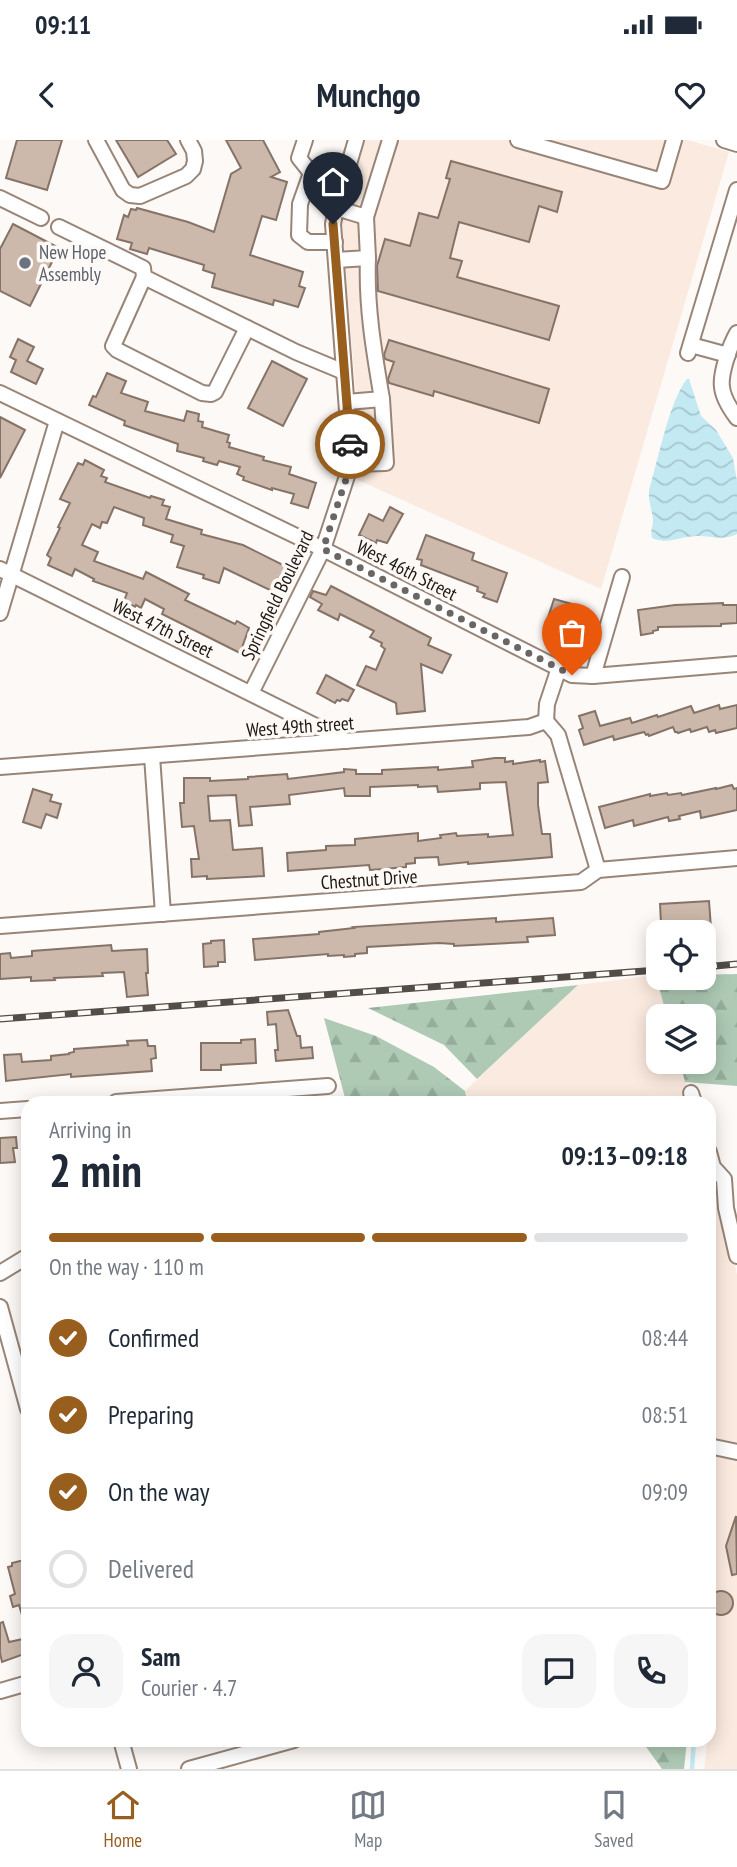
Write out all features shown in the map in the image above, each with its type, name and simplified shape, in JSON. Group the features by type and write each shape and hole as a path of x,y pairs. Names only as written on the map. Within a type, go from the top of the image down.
{"street":[{"path":"96,140 123,190 130,195 140,196 186,176 193,169 194,151 188,140"},
{"path":"291,140 299,158 311,173 344,182"},
{"path":"299,158 305,140"},
{"name":"Springfield Boulevard","path":"251,693 323,549 351,464 333,224 356,140"},
{"path":"351,464 386,463 382,399 367,290 366,217 390,140"},
{"path":"518,140 662,181 674,140"},
{"path":"723,140 737,144"},
{"path":"311,173 300,204 299,236 307,242 335,242"},
{"path":"728,355 690,349 737,190"},
{"path":"0,198 41,218"},
{"path":"336,208 366,217"},
{"path":"59,227 143,268 144,277 113,346 202,393 211,394 215,392 247,328"},
{"path":"336,260 368,258"},
{"path":"144,277 296,352 344,372"},
{"path":"737,333 730,345 722,387 737,418"},
{"name":"West 46th Street","path":"0,393 323,549 572,675 593,676 737,664"},
{"path":"347,402 382,399"},
{"path":"0,613 6,571 57,421"},
{"name":"West 47th Street","path":"6,571 346,741"},
{"path":"593,676 622,577"},
{"path":"559,668 547,704 546,722 558,735 598,870"},
{"name":"West 49th street","path":"0,767 529,727 546,722"},
{"path":"152,756 163,914"},
{"name":"Chestnut Drive","path":"0,926 581,882 598,870 737,858"},
{"path":"273,1096 328,1086"},
{"path":"0,1111 21,1110"},
{"path":"730,1177 726,1208 737,1256"},
{"path":"0,1273 21,1260"},
{"path":"0,1307 21,1384"},
{"path":"716,1448 737,1452"},
{"path":"0,1691 21,1685"},
{"path":"123,1747 129,1769"},
{"path":"189,1769 269,1747"}],"shaded area":[{"path":"365,140 688,140 729,152 601,589 358,480 361,455 342,228 345,203"},
{"path":"646,976 646,990 660,990 664,1004 646,1004 646,1074 683,1074 689,1096 466,1096 465,1091 578,985"},
{"path":"716,1183 737,1275 737,1769 704,1769 707,1747 716,1747"}],"green space":[{"path":"737,974 737,1086 685,1082 683,1074 716,1074 716,1004 664,1004 660,990 716,990 716,975"},
{"path":"578,985 477,1079 444,1045 368,1008"},
{"path":"324,1018 376,1036 434,1067 465,1091 466,1096 344,1096"},
{"path":"646,1747 686,1747 684,1769 662,1769"}],"water":[{"path":"687,379 701,416 716,430 733,458 737,481 737,534 722,538 697,536 658,540 651,535 653,520 649,490 669,416"}],"building":[{"path":"17,140 62,140 47,190 6,178"},
{"path":"116,140 167,140 176,154 138,177"},
{"path":"226,140 263,140 280,172 271,177 287,182 276,220 262,216 250,255 303,272 299,286 305,288 298,307 274,300 273,305 212,287 215,274 203,270 204,265 149,248 147,254 130,249 132,243 117,239 124,215 128,217 131,209 137,208 214,232 231,174 241,168"},
{"path":"451,161 562,192 557,212 539,206 529,242 459,222 450,258 462,261 457,277 559,306 549,340 378,291 377,266 385,239 410,246 419,213 438,218 450,179 446,178"},
{"path":"13,224 59,248 30,306 0,291 0,249"},
{"path":"18,339 34,347 27,361 43,369 36,384 11,372 16,360 10,357"},
{"path":"389,340 549,389 539,423 434,391 433,396 389,383 394,362 385,359 384,355"},
{"path":"272,361 307,379 283,426 248,408"},
{"path":"107,373 126,381 121,393 148,402 145,411 184,421 187,411 199,414 198,421 203,422 202,427 229,435 229,447 291,467 289,474 316,483 308,508 291,503 294,494 243,480 244,477 237,474 240,467 219,461 217,465 203,461 204,458 177,451 178,444 124,425 125,421 89,405 93,396 96,397"},
{"path":"0,417 25,430 0,478"},
{"path":"85,460 104,470 101,476 107,478 105,482 150,498 151,496 164,500 162,505 170,507 166,519 202,530 201,534 243,545 289,568 278,594 224,568 219,583 203,578 204,575 177,567 184,546 171,542 173,535 143,525 144,518 114,507 107,523 102,522 100,528 92,524 82,545 98,552 94,561 143,579 146,572 189,594 185,600 249,628 240,653 162,614 164,609 145,599 141,608 136,605 135,607 124,601 127,593 93,581 94,579 75,569 72,576 48,565 51,558 47,555 70,503 60,499 78,463 83,465"},
{"path":"390,507 403,514 387,543 377,540 376,543 359,535 369,514 383,521"},
{"path":"426,535 474,553 472,560 507,573 497,602 483,597 485,594 477,591 478,587 421,565 422,560 417,559"},
{"path":"331,586 431,638 428,645 451,655 442,673 421,664 425,711 397,714 396,703 357,685 366,666 376,670 385,649 381,646 382,643 370,637 374,631 340,614 338,620 318,610 322,604 310,597 313,591 326,595"},
{"path":"554,599 579,606 569,638 544,630"},
{"path":"723,603 737,605 737,623 721,626 658,627 653,633 641,635 638,610"},
{"path":"326,675 354,690 348,701 342,699 335,703 317,693"},
{"path":"719,705 720,709 737,705 737,728 716,733 715,730 709,732 707,727 678,733 673,727 649,736 644,732 614,740 613,736 584,745 579,730 583,728 579,716 595,711 600,726 630,718 632,723 691,706 694,713"},
{"path":"505,758 505,762 513,761 513,764 545,761 548,782 538,783 538,805 542,834 550,834 552,857 439,865 438,857 415,858 415,863 406,864 406,867 370,870 369,865 288,871 287,853 326,850 326,846 355,845 355,839 418,833 418,841 456,833 457,836 513,835 506,782 480,783 480,789 438,792 437,786 370,787 370,796 345,796 344,788 289,795 290,804 250,807 252,825 239,826 236,795 208,796 210,821 230,820 233,850 262,848 264,876 207,879 207,876 192,877 191,859 199,859 194,826 182,827 180,803 184,803 184,778 210,778 210,781 287,774 288,779 344,772 344,769 356,770 356,774 382,774 382,770 473,767 472,761"},
{"path":"732,785 734,789 737,788 737,810 701,818 700,811 669,821 668,817 634,826 633,820 605,828 599,807 650,794 682,795"},
{"path":"33,789 52,795 50,801 61,804 57,818 46,814 41,828 23,822"},
{"path":"709,901 710,920 661,920 660,904"},
{"path":"496,918 496,922 553,918 555,935 527,937 528,942 367,947 367,953 355,956 328,954 255,960 253,939 319,934 353,927"},
{"path":"224,940 225,962 218,962 218,966 204,967 203,944"},
{"path":"111,945 112,951 147,949 148,995 127,997 124,972 102,973 103,976 54,978 55,980 31,981 31,977 0,979 0,954 10,953 11,958 32,956 32,951"},
{"path":"288,1010 297,1036 300,1036 301,1048 312,1047 313,1058 276,1061 276,1024 268,1025 267,1012"},
{"path":"255,1039 256,1063 221,1065 221,1070 201,1070 201,1043 241,1043 241,1040"},
{"path":"147,1040 148,1046 155,1046 156,1058 151,1059 152,1071 71,1077 71,1074 6,1081 4,1055 21,1054 22,1062 51,1060 51,1056 69,1054 74,1052 74,1049 128,1045 127,1041"},
{"path":"16,1137 17,1148 13,1148 15,1162 0,1163 0,1138"},
{"path":"736,1516 737,1574 732,1575 726,1546"},
{"path":"21,1561 21,1612 19,1605 13,1607 10,1596 15,1594 8,1567 12,1566 12,1563"},
{"path":"725,1592 732,1599 729,1611 721,1615 716,1613 716,1593"},
{"path":"3,1622 9,1642 21,1639 21,1655 2,1662 0,1653 0,1623"}],"waterway":[{"path":"692,1769 694,1747"}],"railway":[{"path":"716,966 737,964"},
{"path":"0,1019 646,971"}],"way so far":[{"path":"350,444 351,464 323,549 572,675"}],"place":[{"name":"New Hope Assembly","path":"25,263"}],"route":[{"path":"333,224 350,444"}]}
